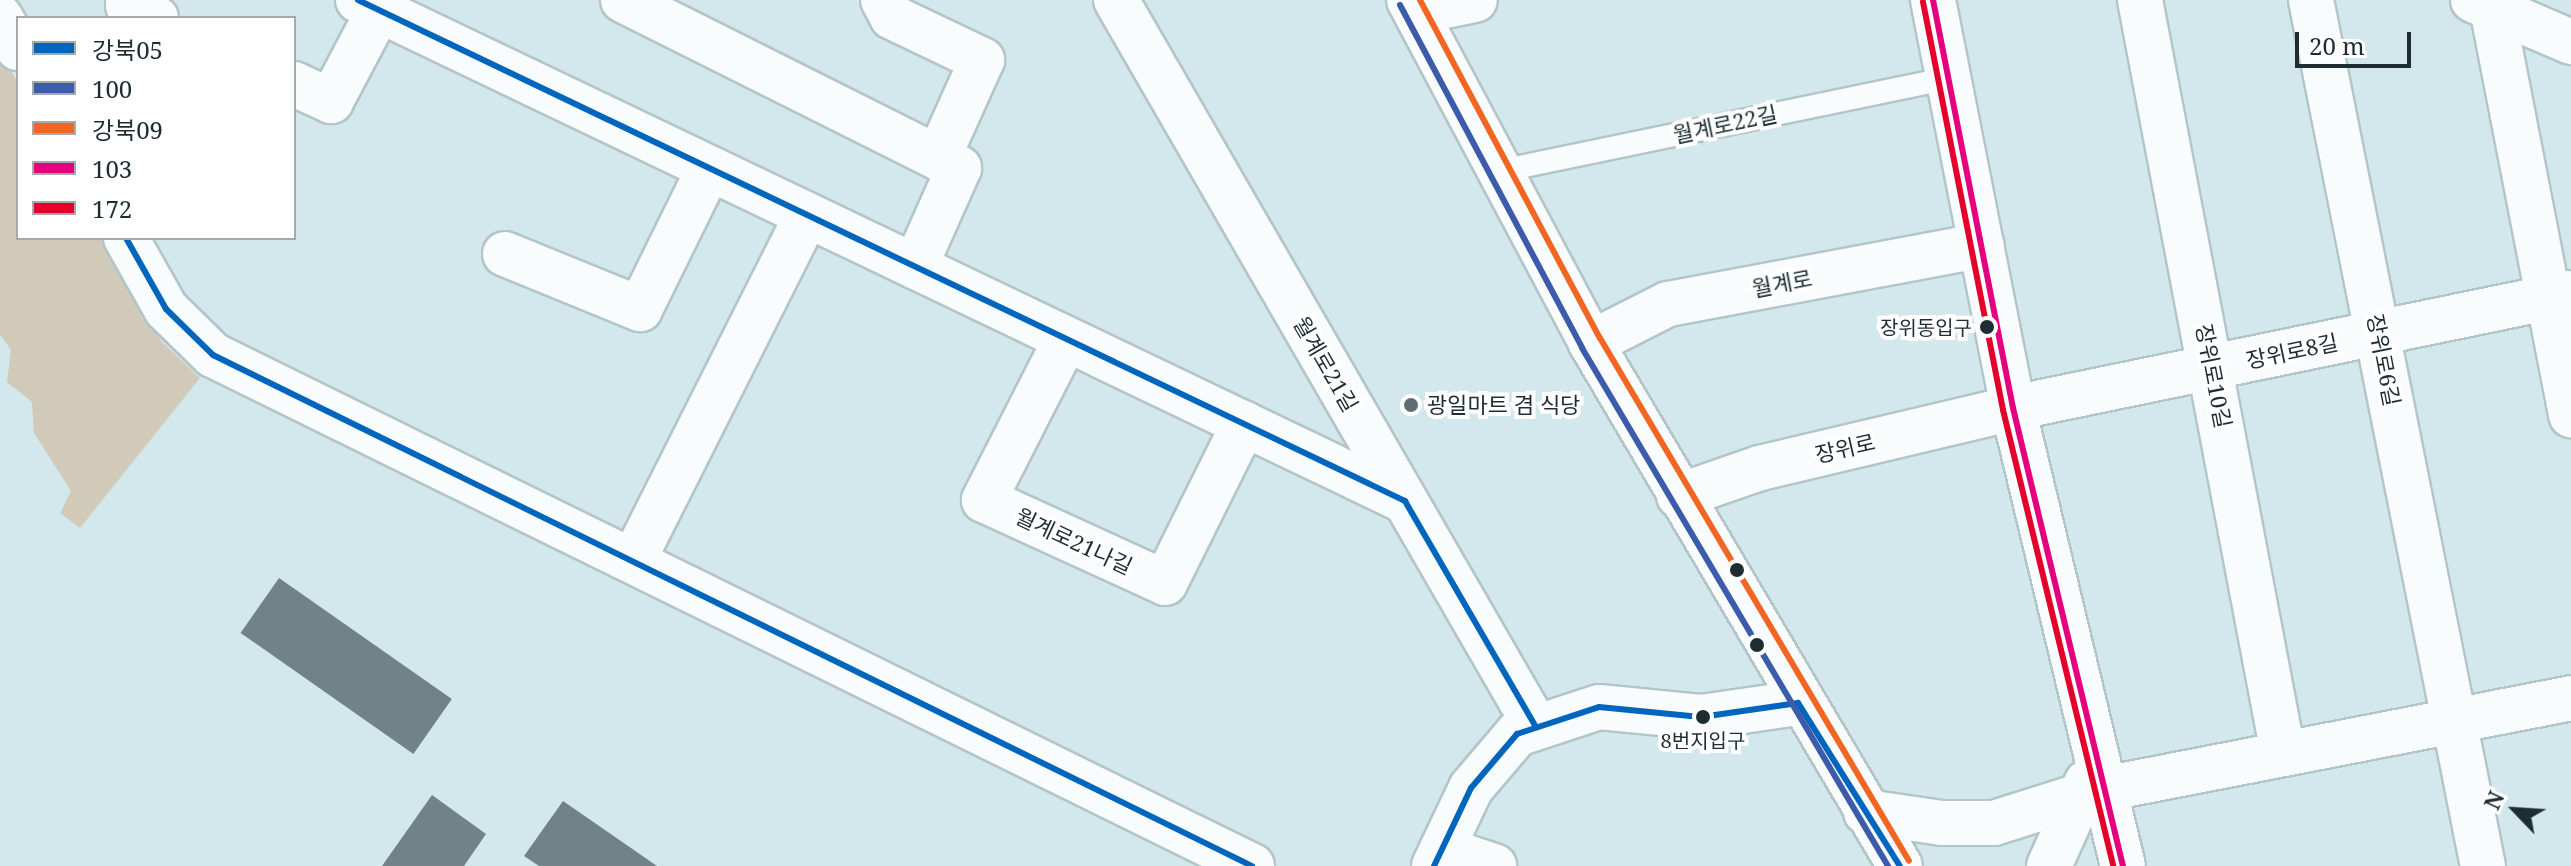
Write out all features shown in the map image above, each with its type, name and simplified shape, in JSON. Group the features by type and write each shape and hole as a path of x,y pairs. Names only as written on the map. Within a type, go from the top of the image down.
{"street":[{"path":"131,0 128,5 152,16"},
{"path":"623,0 959,168 915,267"},
{"path":"883,0 892,17 982,60 938,158"},
{"name":"월계로21길","path":"1116,0 1536,727"},
{"path":"1475,0 1412,6 1591,343 1798,703 1900,866"},
{"name":"장위로10길","path":"2140,0 2283,753"},
{"name":"장위로6길","path":"2311,0 2483,866"},
{"path":"1942,1 1949,78 2013,408 2097,777 2123,866"},
{"path":"2482,4 2571,42"},
{"path":"2482,4 2560,296 2571,415"},
{"path":"296,85 331,101 393,9 709,169 1405,501"},
{"path":"0,17 16,45"},
{"path":"505,254 640,309 709,169"},
{"path":"633,561 807,215"},
{"path":"127,240 166,309 213,355 1252,866"},
{"name":"월계로","path":"1591,343 1668,304 1982,245"},
{"name":"장위로8길","path":"2013,408 2560,296"},
{"name":"월계로21나길","path":"1066,339 984,500 1165,583 1244,424"},
{"name":"장위로","path":"1679,496 1760,468 2013,408"},
{"path":"1866,812 1942,823 1994,823 2097,777 2283,753 2571,698"},
{"path":"1494,866 1438,858 1471,788 1517,734 1599,707 1701,717 1798,703"},
{"path":"2049,866 2097,777"}],"lane":[{"name":"월계로22길","path":"1500,171 1949,78"}],"shaded area":[{"path":"0,51 16,79 16,240 105,240 162,342 200,378 80,528 60,513 71,491 34,433 32,402 7,382 11,350 0,334"}],"building":[{"path":"279,578 452,699 413,754 241,633"},
{"path":"432,795 486,834 464,866 382,866"},
{"path":"563,801 657,866 539,866 524,856"}],"transit line":[{"name":"강북05","path":"358,0 1405,501 1536,727"},
{"name":"강북09","path":"1420,0 1600,338 1909,861"},
{"name":"103","path":"1933,0 2013,408 2123,866"},
{"name":"172","path":"1923,2 2003,410 2113,866"},
{"name":"100","path":"1400,5 1582,348 1888,866"},
{"name":"강북05","path":"127,240 166,309 213,355 1252,866"},
{"name":"강북05","path":"1434,866 1471,788 1517,734 1599,707 1701,717 1798,703 1900,866"}],"place":[{"name":"장위동입구","path":"1987,327"},
{"name":"광일마트 겸 식당","path":"1411,405"},
{"name":"8번지입구","path":"1703,717"}]}
